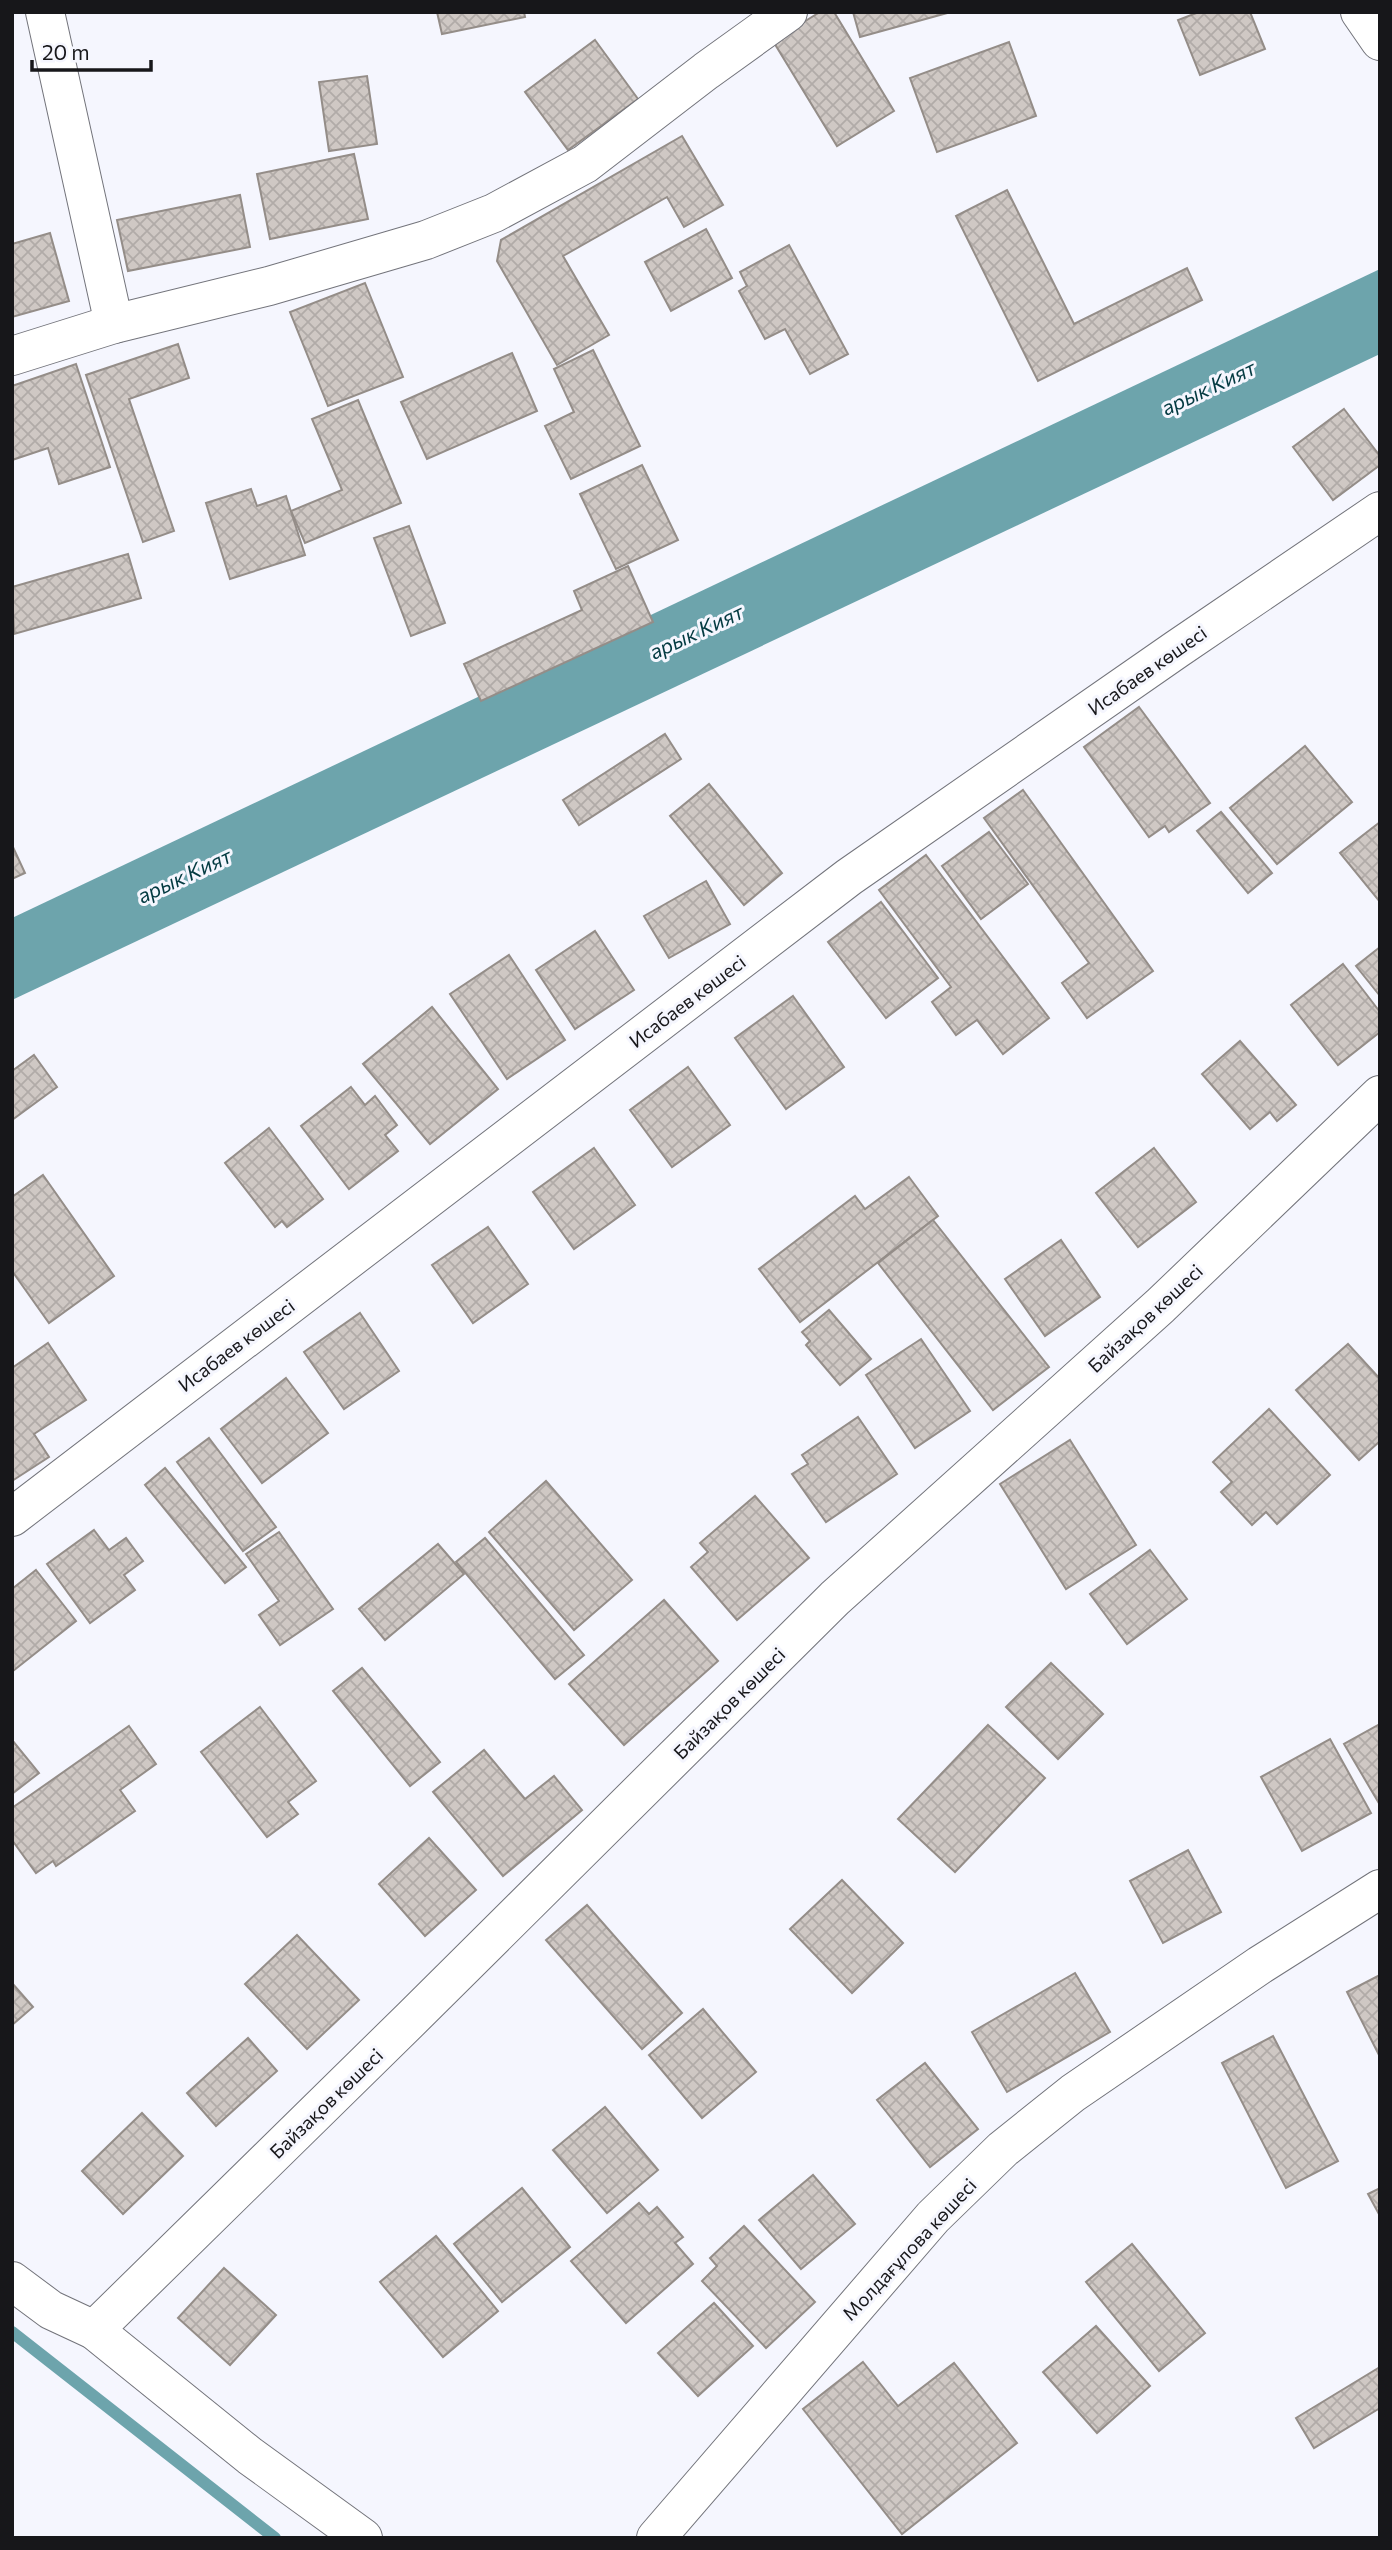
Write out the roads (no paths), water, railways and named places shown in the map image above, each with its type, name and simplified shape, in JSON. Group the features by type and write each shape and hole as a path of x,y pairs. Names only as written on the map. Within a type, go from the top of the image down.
{"street":[{"path":"45,12 114,324"},
{"path":"12,356 114,324 269,286 413,244 494,213 585,164 788,12"},
{"path":"1360,12 1380,41"},
{"name":"Исабаев көшесі","path":"12,1517 849,877 1380,511"},
{"name":"Байзақов көшесі","path":"94,2330 835,1598 1160,1306 1380,1095"},
{"name":"Молдағұлова көшесі","path":"656,2538 933,2217 1003,2150 1073,2092 1260,1965 1380,1889"},
{"path":"12,2281 51,2310 94,2330 250,2456 363,2538"}],"water":[{"name":"арык Кият","path":"1380,269 1380,354 12,1000 12,918"}],"waterway":[{"path":"12,2332 275,2538"}]}
